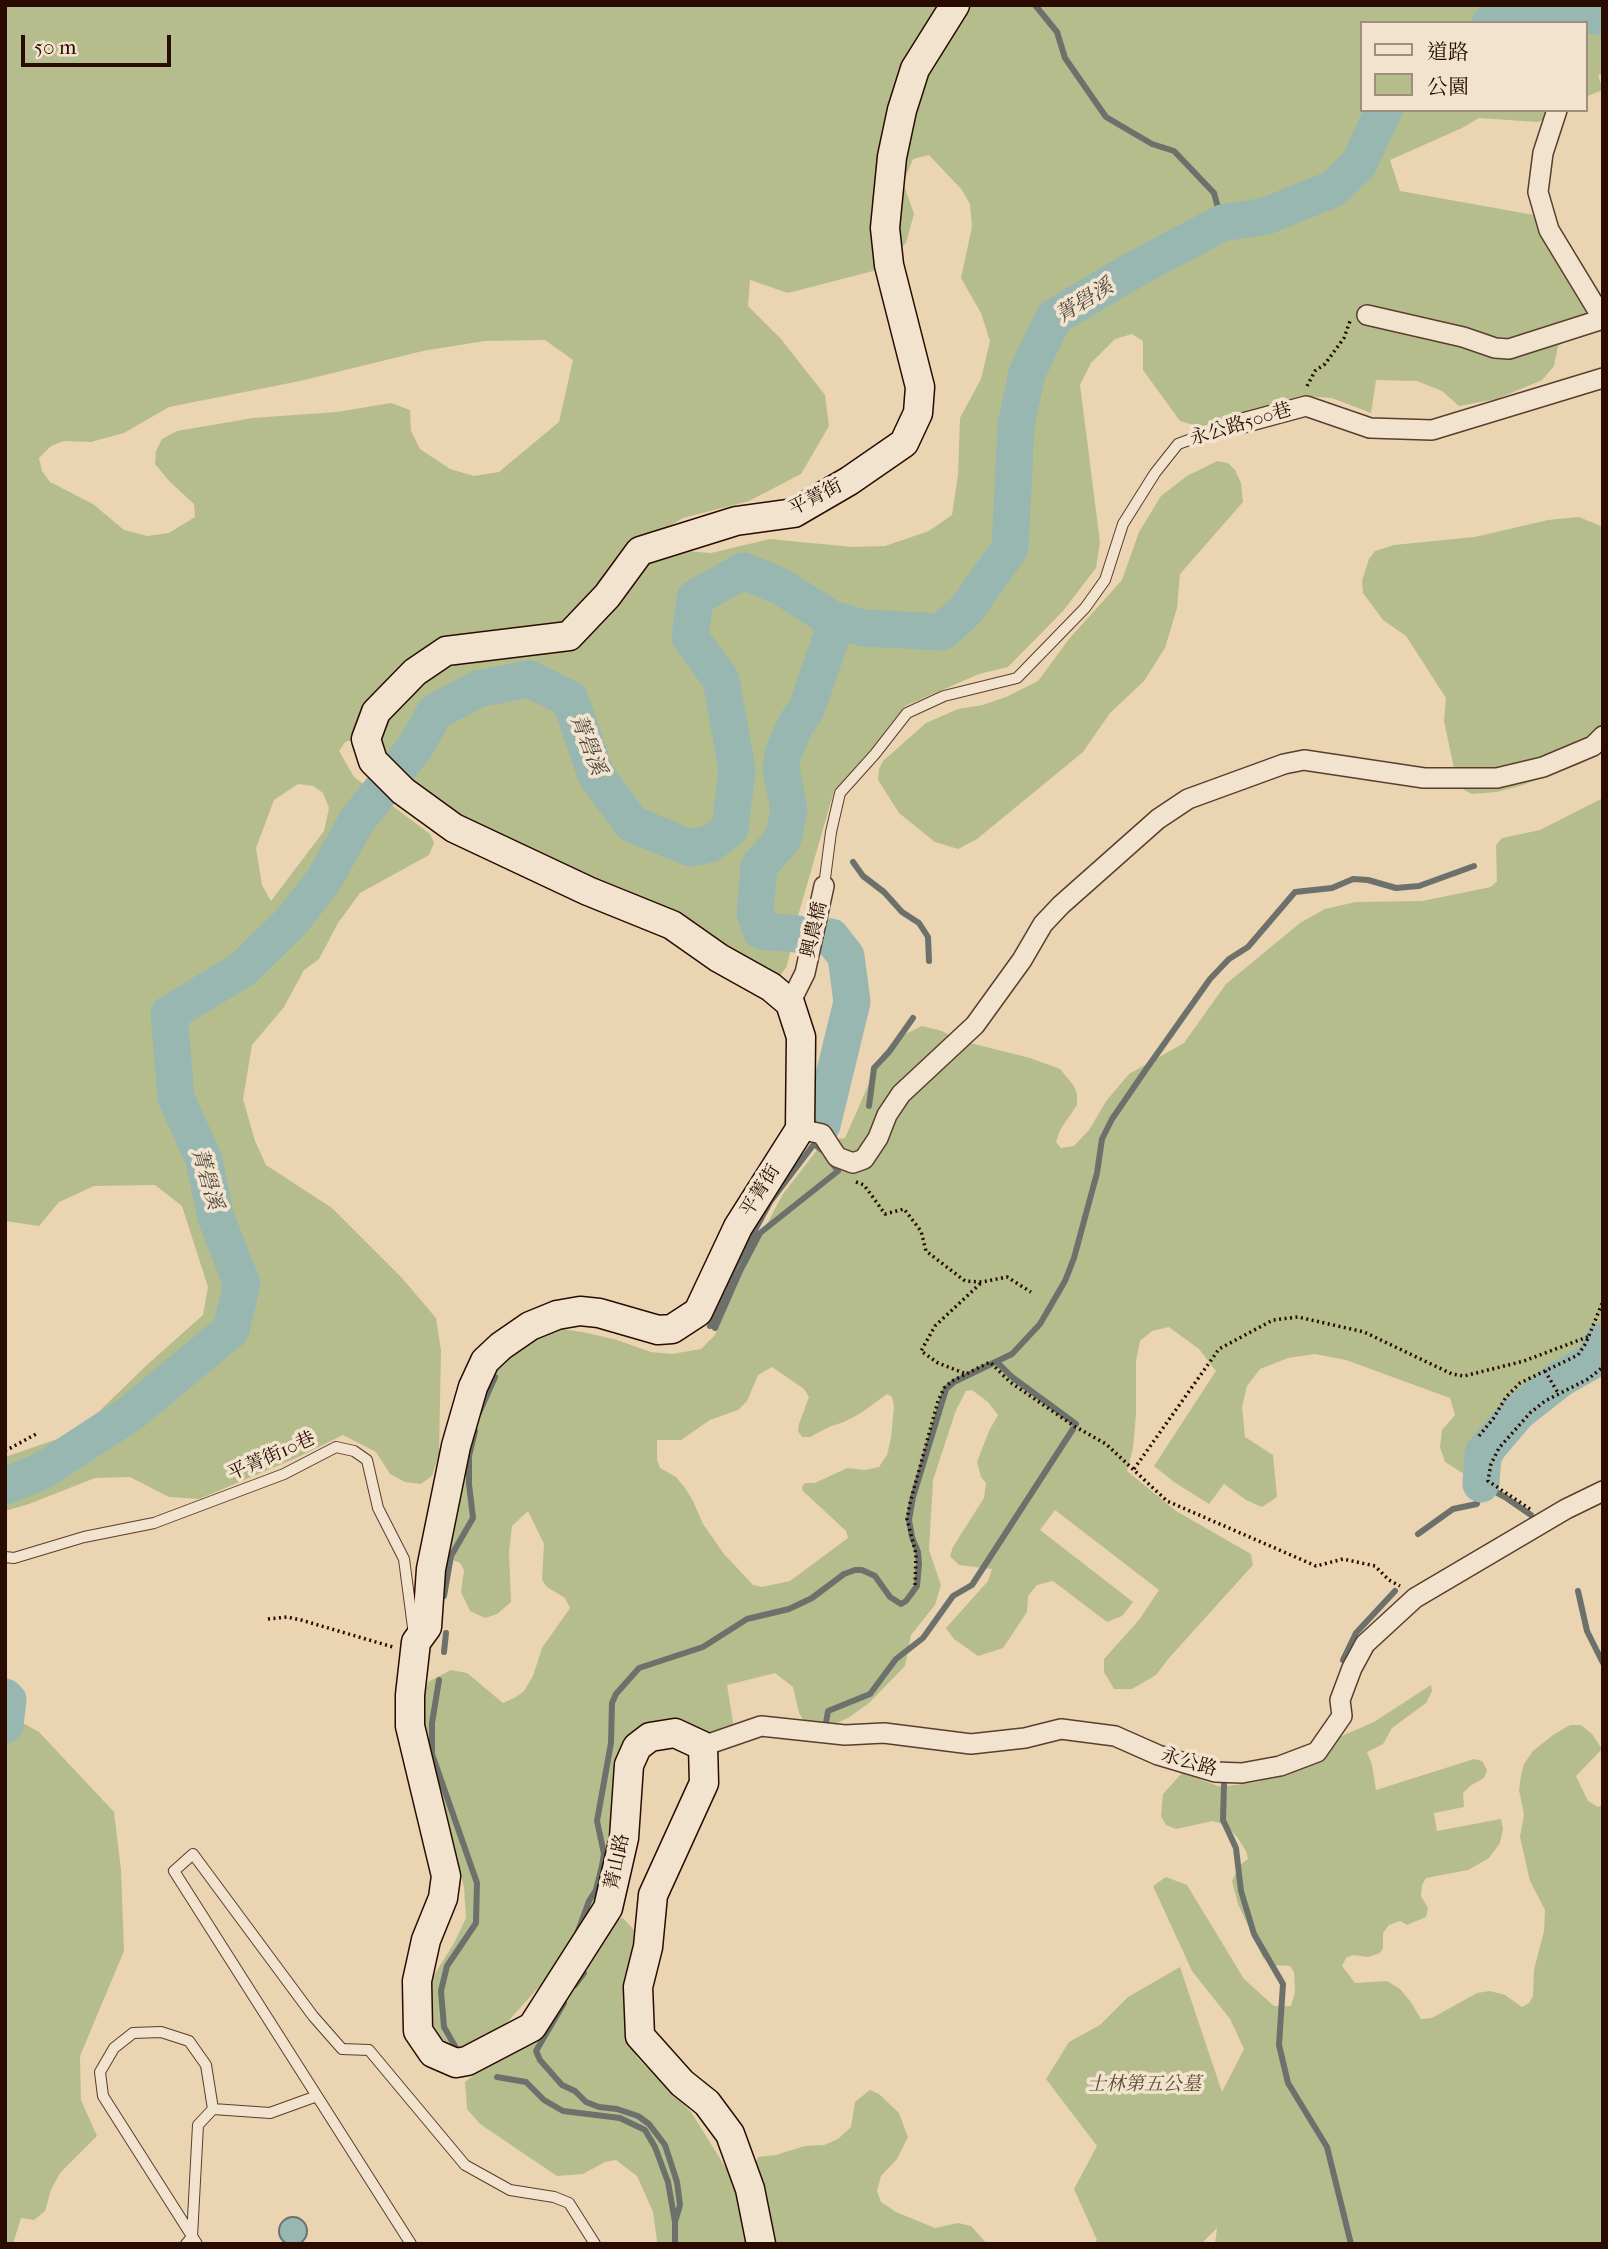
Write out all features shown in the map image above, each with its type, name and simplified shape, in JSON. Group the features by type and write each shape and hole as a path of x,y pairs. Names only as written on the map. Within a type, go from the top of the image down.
{"street":[{"name":"平菁街","path":"790,1003 771,987 719,958 672,925 588,891 454,828 402,791 373,761 366,739 376,712 415,672 446,651 569,636 607,596 640,551 736,522 794,513 849,481 904,443 918,413 920,387 889,265 885,228 892,157 902,110 915,69 956,5"},
{"path":"1360,315 1463,337 1494,348 1509,349 1603,319 1549,230 1538,192 1543,153 1556,112"},
{"name":"永公路500巷","path":"1243,424 1306,406 1370,428 1432,430 1603,378"},
{"path":"790,1003 801,1037 800,1129 822,1134 837,1157 853,1163 864,1158 878,1138 887,1115 901,1094 975,1025 1022,960 1043,924 1060,905 1158,819 1188,799 1284,764 1304,760 1424,778 1497,778 1543,767 1593,746 1603,736"},
{"name":"興農橋","path":"790,1003 805,973 824,886"},
{"name":"平菁街","path":"414,1640 456,1446 472,1387 485,1361 530,1326 556,1315 580,1311 599,1313 658,1330 672,1329 698,1312 738,1227 800,1129"},
{"name":"永公路","path":"703,1746 761,1726 845,1734 884,1733 971,1744 1025,1738 1061,1728 1115,1736 1158,1755 1215,1772 1242,1773 1280,1766 1317,1752 1342,1716 1340,1700 1365,1644 1415,1598 1566,1509 1603,1491"},
{"name":"菁山路","path":"414,1640 410,1726 446,1876 443,1898 426,1940 417,1981 418,2031 433,2053 444,2059 456,2063 467,2060 532,2027 608,1908 624,1838 629,1765 637,1747 650,1737 675,1734 703,1746"},
{"path":"703,1746 704,1783 653,1895 648,1947 638,1987 640,2036 682,2083 707,2103 730,2134 750,2189 761,2244"}],"lane":[{"name":"永公路500巷","path":"824,886 831,832 840,793 907,713 944,696 1017,678 1086,608 1105,580 1123,524 1155,473 1178,444 1243,424"},
{"name":"平菁街10巷","path":"5,1557 15,1558 84,1537 154,1522 285,1474 336,1447 354,1451 367,1460 378,1508 404,1559 414,1640"},
{"path":"411,2244 174,1871 193,1854 313,2017 342,2049 369,2050 465,2165 510,2190 554,2197 569,2203 595,2244"},
{"path":"192,2241 103,2096 100,2072 114,2048 133,2033 161,2032 171,2035 189,2041 206,2065 213,2109"},
{"path":"213,2109 270,2113 317,2096"},
{"path":"192,2241 198,2125 213,2109"}],"path":[{"path":"1306,406 1307,387 1315,371 1325,364 1360,315"},
{"path":"837,1157 839,1168 852,1181 864,1185 884,1214 904,1209 921,1231 926,1251 965,1281 982,1282 1007,1277 1031,1292"},
{"path":"965,1373 938,1363 921,1351 935,1326 982,1282"},
{"path":"1479,1436 1520,1383 1578,1355 1590,1336 1603,1301"},
{"path":"1135,1469 1219,1349 1273,1320 1298,1317 1364,1332 1452,1374 1464,1376 1524,1361 1590,1336"},
{"path":"915,1585 916,1554 908,1519 938,1401 944,1388 965,1373 992,1364 1032,1398 1106,1444 1167,1501 1316,1566 1343,1559 1375,1566 1389,1580 1415,1598"},
{"path":"1535,1512 1488,1480 1499,1448 1530,1413 1558,1393 1588,1379 1603,1367"},
{"path":"1545,1371 1558,1393"},
{"path":"5,1451 38,1433"},
{"path":"268,1619 287,1617 414,1640"}],"green space":[{"path":"5,5 1603,5 1603,74 1598,75 1603,90 1587,96 1587,21 1360,21 1360,112 1560,112 1537,122 1479,118 1390,160 1400,191 1534,215 1591,316 1583,329 1558,346 1554,366 1542,380 1497,399 1459,406 1442,391 1417,381 1376,380 1371,413 1332,398 1300,396 1200,427 1180,421 1143,370 1143,341 1132,334 1115,339 1091,363 1080,385 1100,542 1096,568 1063,611 1008,667 979,674 905,706 856,769 834,791 798,916 787,966 780,976 627,890 568,867 451,812 356,739 345,742 339,751 354,777 430,834 434,843 429,855 360,893 338,923 319,959 304,970 284,1007 252,1045 243,1099 255,1141 266,1165 332,1208 402,1278 436,1318 441,1351 439,1453 432,1476 421,1484 405,1482 390,1474 376,1452 343,1435 199,1499 169,1497 130,1477 95,1478 5,1511 5,1457 69,1435 86,1424 203,1315 208,1287 182,1206 155,1185 94,1186 59,1202 39,1226 5,1221","holes":["929,155 962,190 970,204 972,227 961,278 981,313 990,341 981,379 960,418 958,475 952,515 929,531 885,546 852,547 770,539 711,553 672,550 664,529 683,518 749,501 801,474 829,426 825,395 781,339 748,306 750,280 788,293 873,271 906,243 914,214 903,183 913,159","545,340 573,360 559,422 499,472 474,476 450,469 420,449 411,431 410,410 391,403 337,412 253,418 177,431 162,439 156,451 155,464 194,504 195,517 169,533 147,536 124,530 93,504 50,482 42,471 39,458 51,446 64,441 91,442 124,433 169,407 300,381 423,351 484,341","298,784 313,786 323,793 329,808 324,831 271,901 262,885 256,848 274,800"]},
{"path":"1217,461 1228,463 1235,470 1241,483 1243,502 1180,574 1177,608 1165,648 1144,681 1110,713 1083,752 977,839 958,849 935,842 899,813 878,780 883,761 926,723 958,709 983,705 1006,697 1038,681 1069,639 1122,580 1139,532 1161,496 1187,476"},
{"path":"1579,517 1603,527 1603,750 1580,764 1520,786 1472,794 1464,790 1456,778 1444,721 1446,698 1406,636 1383,620 1363,593 1362,581 1369,559 1375,551 1394,545 1475,537 1548,520"},
{"path":"1603,798 1603,1323 1545,1382 1531,1418 1516,1435 1496,1472 1464,1474 1445,1462 1440,1447 1442,1430 1455,1415 1450,1398 1346,1360 1315,1354 1288,1358 1260,1369 1247,1386 1242,1407 1245,1437 1273,1455 1277,1497 1262,1507 1246,1500 1224,1484 1209,1504 1154,1466 1216,1371 1199,1349 1169,1327 1152,1331 1140,1341 1136,1361 1136,1414 1133,1448 1127,1471 1176,1511 1251,1554 1253,1565 1156,1675 1132,1689 1114,1689 1104,1672 1104,1659 1139,1620 1159,1590 1055,1510 1040,1530 1133,1602 1122,1616 1107,1622 1053,1581 1037,1585 1028,1596 1027,1612 1003,1648 978,1656 954,1639 946,1628 988,1581 992,1569 959,1565 950,1556 984,1498 986,1483 981,1477 977,1462 998,1415 988,1402 972,1390 966,1391 956,1410 933,1480 929,1550 941,1585 935,1605 911,1635 905,1666 869,1703 848,1718 830,1726 804,1721 799,1713 793,1687 775,1673 727,1685 734,1729 704,1739 642,1733 604,1886 557,1963 548,1977 493,2038 459,2052 443,2045 429,2029 431,1980 466,1918 464,1887 423,1733 421,1705 428,1682 451,1670 467,1673 503,1703 516,1697 524,1691 533,1676 542,1648 570,1608 565,1598 547,1587 542,1580 544,1544 528,1511 512,1526 509,1552 511,1602 497,1614 485,1618 470,1611 461,1592 464,1570 460,1563 441,1555 492,1363 553,1328 617,1340 651,1352 672,1354 701,1349 715,1335 741,1272 783,1194 824,1141 845,1138 882,1054 899,1037 922,1026 942,1031 958,1040 1030,1058 1060,1069 1074,1086 1077,1105 1060,1130 1056,1142 1061,1148 1074,1146 1089,1130 1107,1100 1129,1074 1184,1043 1226,984 1300,923 1325,909 1356,902 1422,901 1491,887 1497,881 1496,845 1502,838 1540,830","holes":["772,1367 804,1389 809,1397 799,1424 798,1431 802,1437 810,1437 844,1422 887,1394 892,1397 894,1406 887,1455 879,1467 865,1470 847,1468 815,1483 805,1483 803,1491 846,1531 848,1538 790,1581 762,1587 753,1585 724,1554 703,1524 685,1488 676,1477 660,1468 657,1460 657,1440 681,1440 710,1420 738,1410 747,1401 758,1375"]},
{"name":"士林第五公墓","path":"1431,1685 1432,1691 1426,1703 1392,1728 1383,1744 1367,1752 1376,1790 1474,1759 1482,1761 1487,1770 1484,1778 1463,1793 1464,1807 1434,1813 1437,1831 1501,1819 1503,1829 1500,1843 1489,1858 1468,1870 1426,1878 1421,1896 1428,1908 1426,1917 1407,1925 1400,1921 1389,1925 1383,1933 1383,1948 1380,1953 1368,1957 1353,1955 1346,1958 1342,1966 1355,1983 1387,1981 1400,1989 1421,2019 1432,2018 1477,1993 1490,1991 1505,1995 1522,2007 1529,2003 1533,1996 1534,1970 1544,1931 1545,1910 1530,1881 1520,1837 1524,1815 1519,1790 1521,1776 1524,1764 1533,1751 1553,1735 1570,1725 1581,1725 1592,1734 1602,1749 1576,1776 1588,1801 1598,1807 1603,1804 1603,2244 1215,2244 1217,2228 1201,2244 1094,2244 1097,2240 1074,2189 1097,2146 1046,2079 1069,2042 1100,2025 1128,1997 1180,1967 1222,2092 1244,2049 1230,2019 1192,1971 1153,1886 1166,1877 1187,1885 1244,1979 1274,2006 1291,2006 1295,1992 1294,1972 1290,1966 1271,1965 1263,1958 1238,1904 1232,1881 1240,1865 1248,1859 1237,1837 1226,1825 1213,1821 1176,1829 1166,1825 1161,1816 1163,1794 1182,1773 1221,1787 1256,1782 1306,1766 1327,1755 1335,1739 1374,1722"},
{"path":"5,1713 39,1732 114,1812 121,1870 124,1951 80,2056 81,2100 97,2136 60,2173 51,2190 45,2211 34,2220 21,2218 13,2244 5,2244"},
{"path":"623,1918 634,1930 636,1946 625,2010 625,2031 637,2057 691,2112 734,2181 749,2244 656,2244 653,2212 637,2176 616,2160 605,2162 583,2174 557,2176 480,2124 467,2109 465,2082 505,2051 613,1920"},
{"path":"870,2090 879,2094 899,2113 908,2137 897,2159 881,2176 877,2191 881,2202 896,2212 935,2228 958,2223 971,2226 987,2244 771,2244 754,2166 758,2157 776,2155 805,2146 824,2145 838,2139 851,2127 855,2102"}],"water":[{"path":"293,2217 303,2221 307,2231 303,2241 293,2245 283,2241 279,2231 283,2221"}],"waterway":[{"path":"1035,5 1057,32 1065,58 1106,117 1152,144 1174,151 1214,193 1222,223"},
{"name":"菁礐溪","path":"1495,21 1528,8 1603,17"},
{"name":"菁礐溪","path":"5,1486 42,1471 131,1413 231,1330 242,1284 216,1218 204,1160 176,1098 169,1014 243,969 292,921 325,878 356,822 415,747 435,712 478,689 529,679 570,699 596,775 632,824 690,848 710,844 730,829 737,769 721,680 690,637 695,598 743,571 780,586 832,619 863,628 942,632 966,610 1010,548 1016,425 1027,373 1054,317 1137,268 1222,223 1266,216 1333,189 1358,165 1383,112"},
{"path":"822,1125 852,1002 846,956 831,937 761,931 755,913 759,866 783,839 789,810 781,769 783,754 794,727 806,710 831,638 832,619"},
{"path":"853,862 863,876 884,892 902,912 919,923 928,937 929,961"},
{"path":"577,1934 596,1890 604,1854 597,1821 611,1743 612,1703 616,1694 639,1668 703,1647 747,1619 789,1609 812,1598 844,1574 855,1570 875,1576 890,1597 901,1604 906,1601 917,1586 919,1564 909,1520 913,1497 946,1389 954,1382 1012,1354 1040,1324 1065,1281 1074,1258 1097,1173 1102,1139 1112,1119 1210,979 1229,959 1248,947 1295,892 1332,888 1353,879 1396,888 1419,886 1474,866"},
{"path":"869,1106 874,1068 913,1018"},
{"path":"710,1326 735,1267 770,1202 814,1144 823,1151"},
{"path":"715,1328 760,1233 838,1171 830,1160"},
{"path":"1481,1484 1483,1453 1518,1412 1560,1379 1595,1359 1603,1341"},
{"path":"997,1362 1012,1377 1076,1424"},
{"path":"479,1413 495,1377"},
{"path":"826,1723 828,1711 870,1694 896,1659 923,1638 953,1596 972,1585 1073,1429"},
{"path":"444,1596 451,1556 473,1518 469,1456 475,1431"},
{"path":"1418,1534 1453,1509 1477,1504 1481,1484 1531,1515"},
{"path":"1343,1660 1356,1633 1395,1591"},
{"path":"1578,1591 1587,1631 1603,1663"},
{"path":"444,1652 446,1633"},
{"path":"439,1680 432,1723 432,1754 477,1883 476,1923 447,1966 441,1991 444,2027 456,2048"},
{"name":"菁礐溪","path":"5,1697 8,1700 5,1725"},
{"path":"1224,1784 1223,1820 1236,1848 1241,1891 1254,1934 1283,1984 1279,2045 1288,2083 1327,2147 1351,2244"},
{"path":"575,1985 584,1973 582,1971"},
{"path":"564,2003 536,2051 540,2060 562,2085 575,2091 586,2102 638,2116 649,2124 665,2145 677,2182 680,2205 675,2222"},
{"path":"497,2077 526,2082 544,2100 563,2111 620,2118 645,2130 655,2147 668,2182 675,2222 675,2244"}]}
